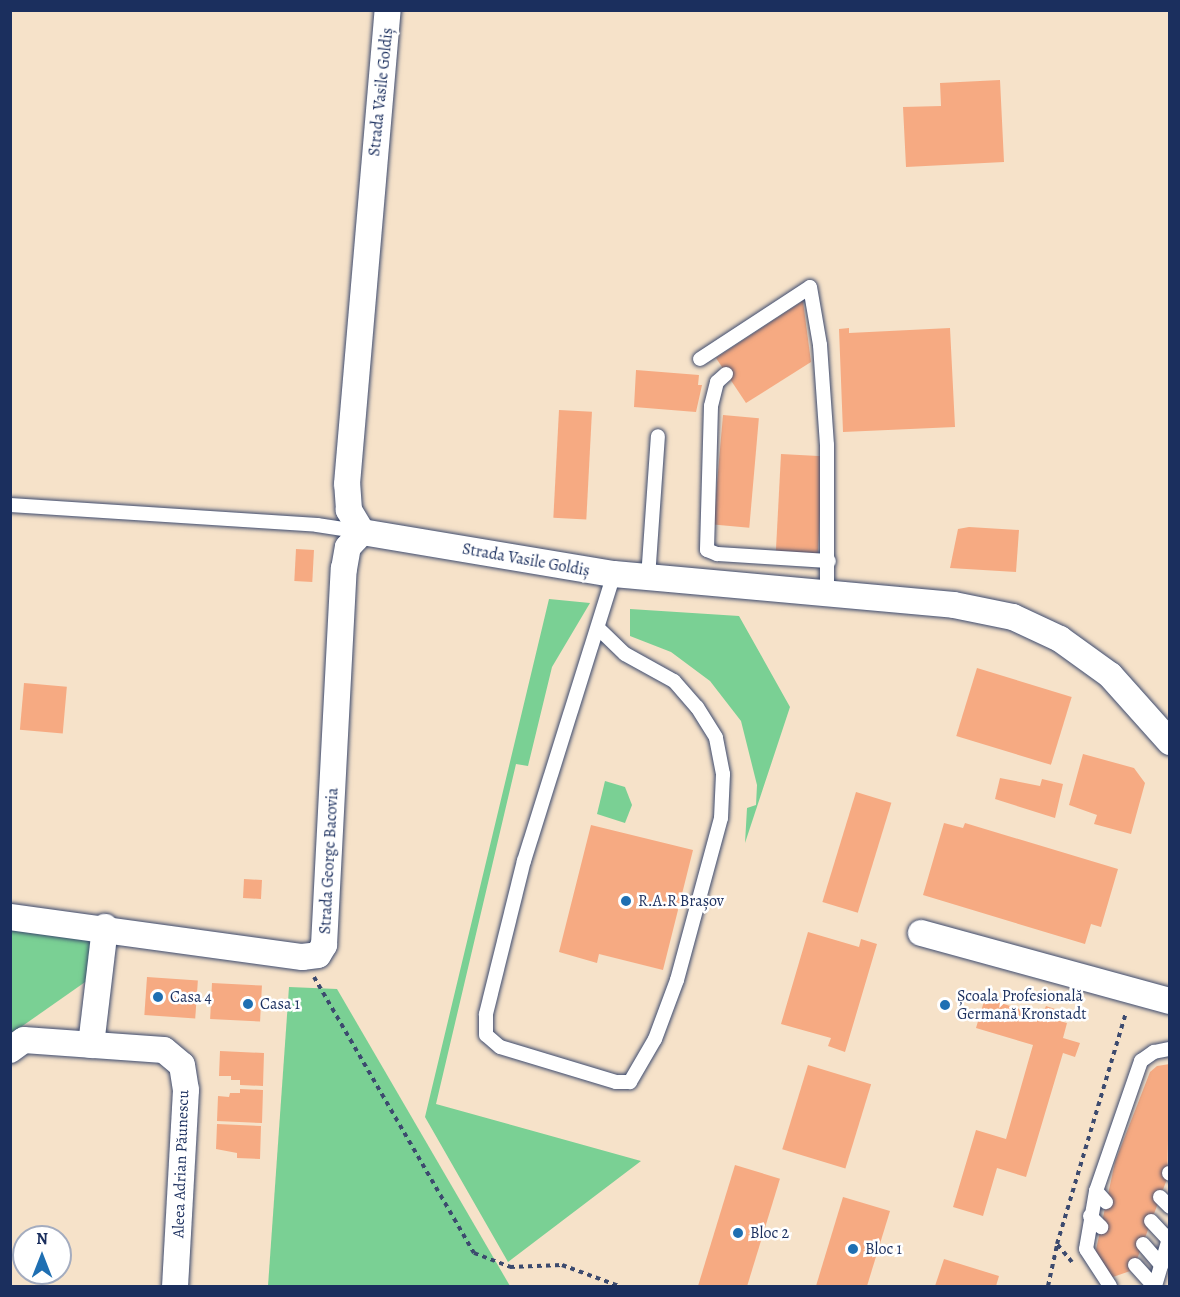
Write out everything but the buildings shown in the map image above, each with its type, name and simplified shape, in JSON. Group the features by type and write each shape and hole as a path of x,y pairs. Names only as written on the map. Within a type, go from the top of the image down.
{"street":[{"name":"Strada Vasile Goldiș","path":"388,10 347,484 349,510 362,532 614,574 954,604 1013,617 1060,639 1110,675 1170,742"},
{"name":"Strada George Bacovia","path":"302,957 318,955 324,945 344,569 348,547 362,532"},
{"path":"10,917 105,927 302,957"},
{"path":"92,1045 105,927"},
{"path":"921,933 1170,1001"},
{"name":"Aleea Adrian Păunescu","path":"10,1050 24,1041 164,1050 182,1065 186,1090 175,1287"}],"lane":[{"path":"700,359 810,287 820,356 829,561 828,593"},
{"path":"726,374 717,382 711,406 707,550 829,561"},
{"path":"648,578 658,436"},
{"path":"10,505 317,525 362,532"},
{"path":"742,585 743,555"},
{"path":"598,628 625,654 674,681 697,707 716,738 723,774 721,818 677,980 655,1039 630,1082 616,1082 500,1047 486,1035 486,1014 522,872 614,574"},
{"path":"1110,1287 1086,1250 1096,1191 1107,1171 1115,1144 1119,1115 1141,1061 1154,1052 1170,1049"},
{"path":"1119,1115 1129,1126"},
{"path":"1096,1191 1106,1202"},
{"path":"1090,1216 1101,1227"},
{"path":"1151,1221 1169,1237 1154,1287"},
{"path":"1143,1244 1161,1265"},
{"path":"1135,1265 1154,1287"}],"path":[{"path":"302,957 474,1253 510,1267 562,1265 619,1287"},
{"path":"1048,1287 1057,1244 1131,991"},
{"path":"1057,1244 1077,1270"}],"green space":[{"path":"549,599 590,603 552,667 528,766 516,764 436,1104 641,1161 508,1262 425,1117"},
{"path":"630,609 739,616 790,707 745,843 747,808 756,805 757,785 741,721 710,681 671,652 630,636"},
{"path":"605,781 625,787 632,805 625,823 597,814"},
{"path":"11,927 96,935 88,980 11,1034"},
{"path":"289,987 337,989 510,1286 268,1286"}],"place":[{"name":"R.A.R Brașov","path":"626,901"},
{"name":"Casa 4","path":"158,997"},
{"name":"Casa 1","path":"248,1004"},
{"name":"Școala Profesională Germană Kronstadt","path":"945,1005"},
{"name":"Bloc 2","path":"738,1233"},
{"name":"Bloc 1","path":"853,1249"}]}
